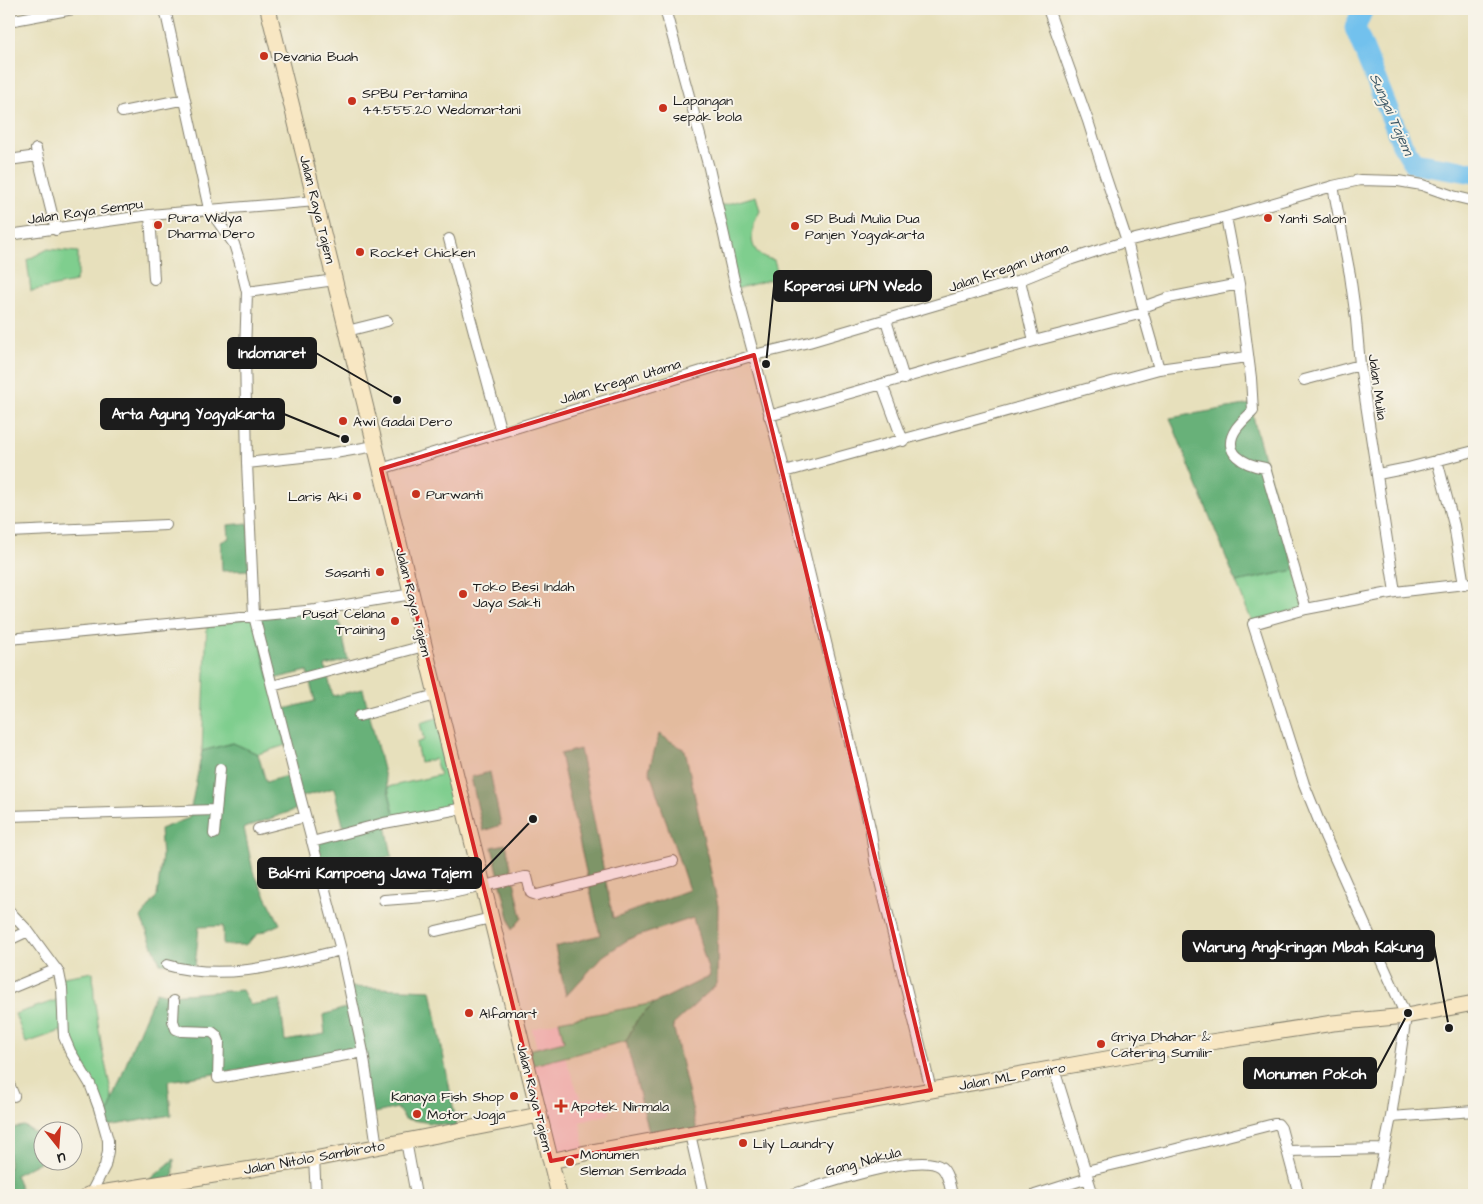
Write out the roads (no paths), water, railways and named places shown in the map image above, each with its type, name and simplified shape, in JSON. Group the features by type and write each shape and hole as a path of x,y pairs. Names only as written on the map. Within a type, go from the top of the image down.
{"street":[{"path":"9,21 73,9"},
{"path":"165,9 209,210 234,244 247,292 245,352 247,463 254,616 341,950 364,1052 377,1147"},
{"name":"Jalan Raya Tajem","path":"268,9 559,1195"},
{"path":"665,9 709,168 769,416 785,472 931,1090"},
{"path":"1048,9 1128,241 1143,308 1168,298 1238,284"},
{"path":"122,112 185,99"},
{"path":"9,160 36,153 56,230"},
{"name":"Jalan Kregan Utama","path":"381,469 754,355 809,342 1020,280 1072,259 1128,241 1226,217 1333,186 1360,180 1398,181 1422,185 1474,201"},
{"name":"Jalan Mulia","path":"1333,186 1351,284 1360,365 1395,592"},
{"name":"Jalan Raya Sempu","path":"9,235 56,230 150,215 316,201"},
{"path":"150,215 154,279"},
{"path":"1226,217 1238,284 1251,378 1253,411 1236,429 1231,439 1231,444 1237,457 1247,463 1265,468 1306,609"},
{"path":"449,239 501,432"},
{"path":"247,292 335,280"},
{"path":"1020,280 1034,341"},
{"path":"769,416 1034,341 1143,313 1159,369"},
{"path":"886,320 904,378"},
{"path":"347,331 387,321"},
{"path":"785,472 1159,369 1247,357"},
{"path":"1304,380 1360,365"},
{"path":"882,384 903,440"},
{"path":"247,463 329,454 375,446"},
{"path":"1378,474 1474,451"},
{"path":"1375,1195 1391,1117 1406,1016 1325,836 1304,784 1254,623 1306,609 1395,592 1469,584 1437,460"},
{"path":"9,532 166,525"},
{"path":"9,639 316,610 412,594"},
{"path":"272,686 424,646"},
{"path":"359,716 436,695"},
{"path":"214,834 220,769"},
{"path":"312,842 384,824 464,808"},
{"path":"9,816 216,810"},
{"path":"258,830 305,817"},
{"path":"384,900 438,896 526,877 532,893 537,895 674,861"},
{"path":"9,911 28,932 56,969 62,988 64,1037 93,1091 108,1140 107,1160 92,1190 92,1195"},
{"path":"436,931 491,918"},
{"path":"9,940 28,932"},
{"path":"167,965 188,970 237,971 286,964 341,950"},
{"path":"9,989 56,969"},
{"path":"174,1000 173,1021 176,1029 180,1031 212,1032 217,1036 219,1042 218,1078 364,1052"},
{"name":"Jalan ML Pamiro","path":"551,1161 586,1153 1140,1053 1333,1023 1406,1016 1474,1003"},
{"path":"1054,1069 1093,1195"},
{"path":"9,1084 14,1096"},
{"path":"1391,1117 1474,1111"},
{"name":"Jalan Nitolo Sambiroto","path":"88,1195 314,1159 539,1116"},
{"path":"1035,1195 1087,1174 1141,1158 1274,1124 1280,1126 1299,1195"},
{"path":"690,1134 704,1195"},
{"path":"406,1141 416,1195"},
{"path":"1287,1151 1384,1149"},
{"path":"314,1159 316,1195"},
{"name":"Gang Nakula","path":"791,1195 856,1175 901,1164 918,1162 932,1162 943,1168 952,1195"}],"waterway":[{"name":"Sungai Tajem","path":"1363,9 1355,28 1402,144 1414,163 1474,173"}],"place":[{"name":"Devania Buah","path":"264,56"},
{"name":"SPBU Pertamina 44.555.20 Wedomartani","path":"352,101"},
{"name":"Lapangan sepak bola","path":"663,108"},
{"name":"Yanti Salon","path":"1268,218"},
{"name":"Pura Widya Dharma Dero","path":"158,225"},
{"name":"SD Budi Mulia Dua Panjen Yogyakarta","path":"795,226"},
{"name":"Rocket Chicken","path":"360,252"},
{"name":"Koperasi UPN Wedo","path":"766,364"},
{"name":"Indomaret","path":"397,400"},
{"name":"Awi Gadai Dero","path":"343,421"},
{"name":"Arta Agung Yogyakarta","path":"345,439"},
{"name":"Purwanti","path":"416,494"},
{"name":"Laris Aki","path":"357,496"},
{"name":"Sasanti","path":"380,572"},
{"name":"Toko Besi Indah Jaya Sakti","path":"463,594"},
{"name":"Pusat Celana Training","path":"395,621"},
{"name":"Bakmi Kampoeng Jawa Tajem","path":"533,819"},
{"name":"Alfamart","path":"469,1013"},
{"name":"Monumen Pokoh","path":"1408,1013"},
{"name":"Warung Angkringan Mbah Kakung","path":"1449,1028"},
{"name":"Griya Dhahar & Catering Sumilir","path":"1101,1044"},
{"name":"Kanaya Fish Shop","path":"514,1096"},
{"name":"Apotek Nirmala","path":"561,1106"},
{"name":"Motor Jogja","path":"417,1114"},
{"name":"Lily Laundry","path":"743,1143"},
{"name":"Monumen Sleman Sembada","path":"570,1162"}]}
